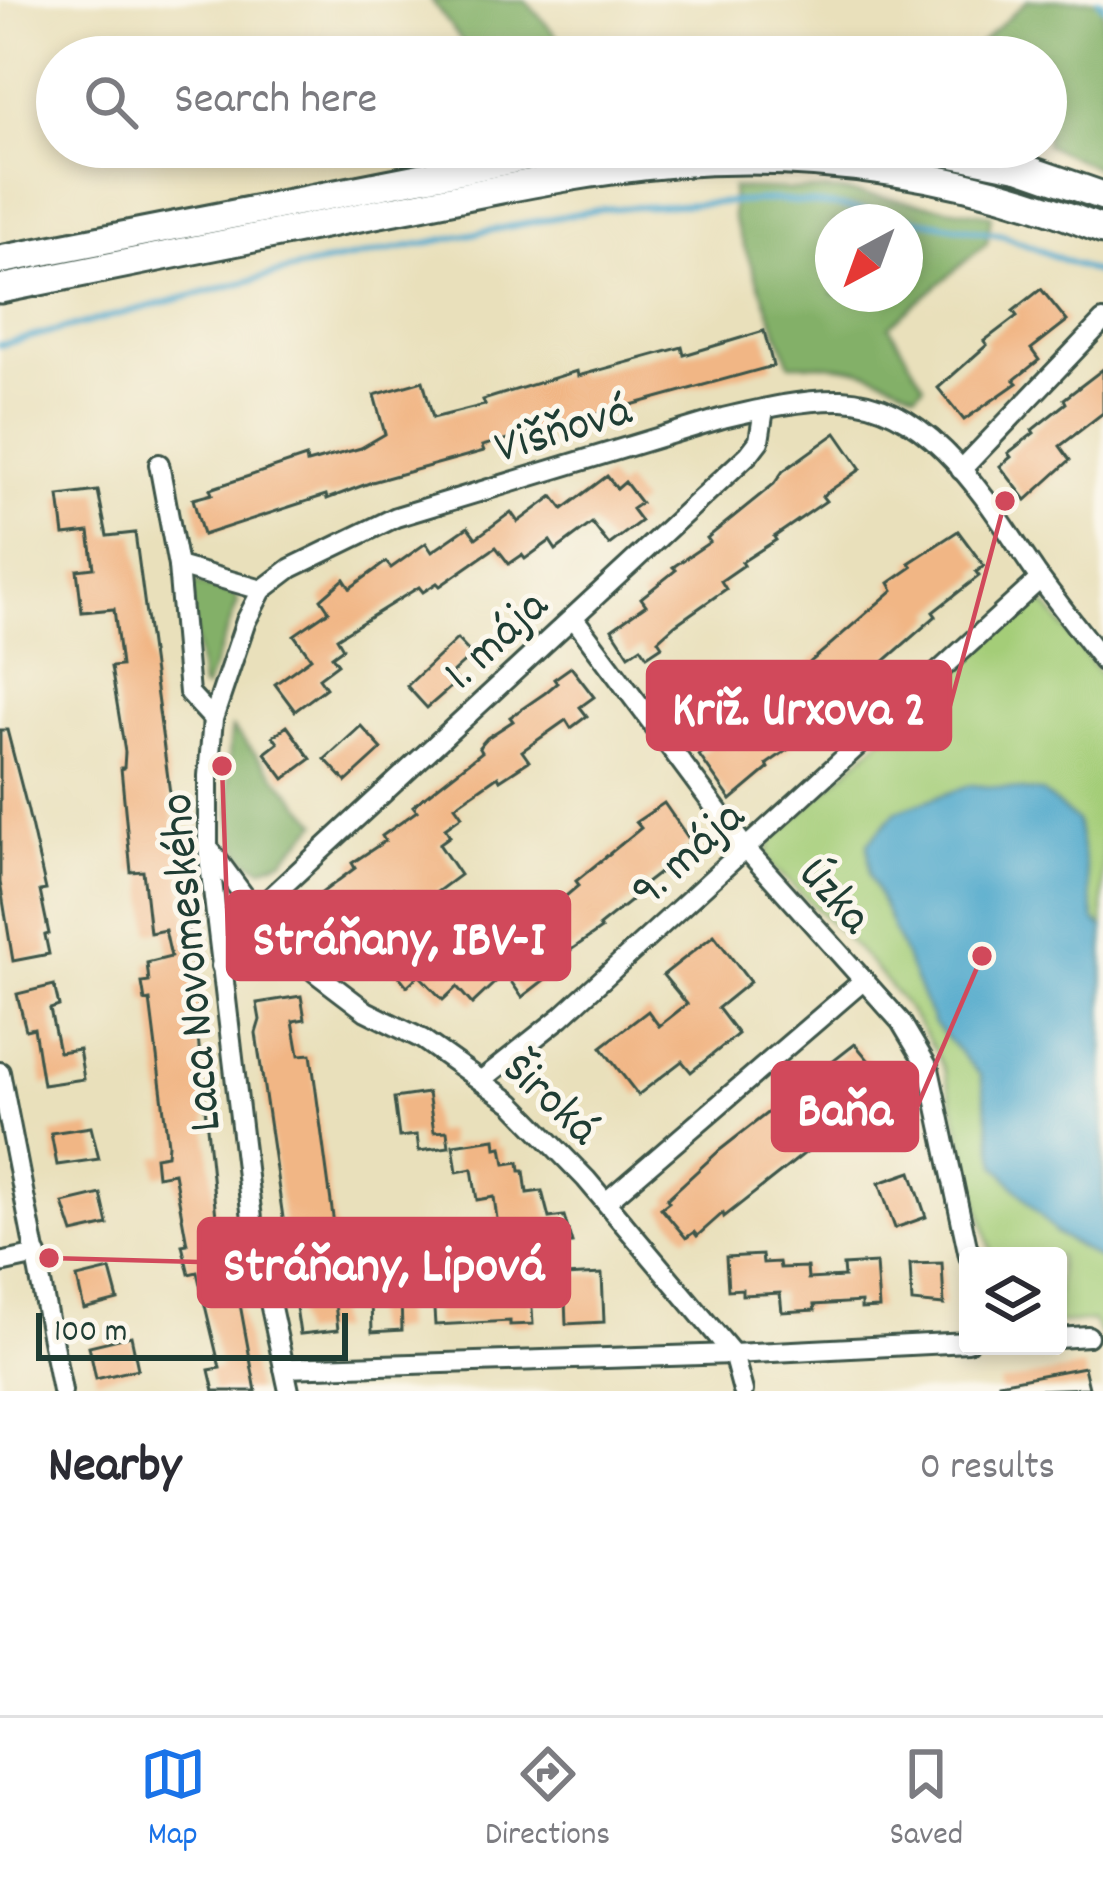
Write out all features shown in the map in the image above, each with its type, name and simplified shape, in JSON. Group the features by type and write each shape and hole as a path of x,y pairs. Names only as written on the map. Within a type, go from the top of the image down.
{"main road":[{"path":"0,260 468,168"},
{"path":"0,289 429,204 643,168"},
{"path":"861,168 889,170 1012,199 1103,230"},
{"path":"1025,168 1103,196"}],"street":[{"path":"1101,653 961,470 1103,321"},
{"name":"Višňová","path":"262,590 323,550 396,517 764,409 842,400 902,419 961,470"},
{"name":"1. mája","path":"220,968 256,912 749,454 758,440 764,409"},
{"path":"159,464 178,566 189,693 213,719"},
{"path":"178,566 262,590 235,647 213,719"},
{"name":"9. mája","path":"483,1079 561,1017 1040,579"},
{"name":"Úzka","path":"572,617 746,849 902,1022 928,1070 967,1247"},
{"name":"Laca Novomeského","path":"213,719 208,847 220,968 251,1219 289,1391"},
{"name":"Široká","path":"208,847 256,912 316,974 366,1011 422,1039 483,1079 545,1135 733,1354 743,1391"},
{"path":"606,1202 864,980"},
{"path":"0,1072 62,1391"},
{"path":"0,1263 37,1256"},
{"path":"1067,1337 1088,1336"},
{"path":"284,1368 959,1342"}],"green space":[{"path":"431,0 525,0 557,36 458,36"},
{"path":"1028,0 1103,0 1103,171 1067,155 1067,36 988,36"},
{"path":"732,188 841,191 922,204 815,204 815,312 906,312 889,326 924,385 916,393 855,369 790,364 733,218"},
{"path":"923,204 991,215 987,243 923,297"},
{"path":"193,582 234,594 238,602 205,689 201,687 190,589"},
{"path":"1026,605 1047,606 1103,678 1103,1339 1093,1321 1067,1322 1067,1247 990,1247 944,1069 928,1040 889,985 770,864 767,855 771,841"},
{"path":"232,728 318,823 282,860 262,868 246,859 234,834 229,776"}],"water":[{"path":"971,785 1042,792 1077,821 1095,921 1103,928 1103,1261 1056,1233 996,1165 981,1076 934,1024 870,875 868,843 897,811"}],"building":[{"path":"1041,289 1067,321 1031,349 1039,360 1014,380 1017,383 964,420 938,388"},
{"path":"764,331 773,366 482,446 484,451 203,535 193,499 212,494 210,489 306,457 307,463 361,448 385,434 374,395 423,381 433,418 485,405 483,400 577,371 578,376 682,347 684,355"},
{"path":"1103,369 1103,413 1060,446 1070,460 1026,500 1000,466 1032,430 1066,403 1064,399"},
{"path":"836,433 861,469 822,496 826,501 742,562 721,581 726,589 658,640 662,646 647,656 641,647 629,655 612,629 646,605 641,598 676,570 673,567 710,542 707,538 774,484 783,471"},
{"path":"607,476 617,489 625,482 641,503 632,509 641,521 609,545 592,523 556,550 550,541 509,564 496,547 440,586 437,583 423,592 419,587 337,638 343,648 332,656 338,664 319,678 326,688 295,711 275,684 311,658 294,635 329,611 321,599 344,579 350,588 386,562 391,568 426,543 432,552 468,527 476,538 511,512 518,522 553,496 563,509"},
{"path":"98,491 107,536 135,533 199,1009 218,1237 224,1236 235,1277 256,1391 214,1391 209,1370 220,1368 197,1272 189,1274 182,1245 187,1244 174,1173 157,1176 155,1157 167,1155 168,1144 150,1000 145,1001 142,983 149,982 147,963 171,957 165,930 150,933 143,871 131,872 121,768 125,752 111,667 121,666 114,609 82,612 77,570 94,568 89,532 64,535 59,496"},
{"path":"958,531 984,566 976,572 979,576 933,612 936,616 731,800 699,755 810,668 808,664 893,590 889,583 912,567 909,563"},
{"path":"457,639 472,655 451,674 458,681 427,708 407,686"},
{"path":"571,667 594,697 580,707 587,716 571,728 566,720 522,751 529,761 455,806 462,816 445,828 450,836 439,844 460,875 410,912 393,888 335,924 316,897 355,868 352,863 385,841 382,836 417,811 413,806 482,752 479,747 487,738 513,721 510,717 545,693"},
{"path":"287,726 311,759 284,779 265,753 278,743 273,736"},
{"path":"361,726 382,749 346,782 325,759"},
{"path":"0,730 7,730 27,807 46,890 40,891 49,934 45,935 49,954 13,961 0,882"},
{"path":"664,803 691,842 682,849 685,853 641,887 643,891 601,929 562,956 557,962 561,967 522,997 505,973 472,1004 457,987 443,1000 419,975 407,986 387,961 414,936 446,968 466,949 483,968 518,943 515,939 579,885 576,881 641,828 636,822"},
{"path":"714,935 750,982 718,1008 738,1034 691,1072 682,1061 638,1095 601,1047 648,1011 659,1026 687,1004 663,975"},
{"path":"54,985 59,1006 50,1009 59,1052 79,1049 84,1079 43,1085 34,1028 26,1030 17,994"},
{"path":"301,996 305,1019 293,1021 299,1055 311,1054 340,1269 332,1276 338,1330 300,1334 256,1033 257,1003"},
{"path":"855,1044 890,1086 724,1217 723,1213 697,1236 694,1232 686,1238 661,1208 667,1199 720,1150"},
{"path":"428,1093 434,1132 447,1131 449,1147 419,1151 417,1135 399,1137 394,1098"},
{"path":"91,1127 99,1159 57,1165 51,1133"},
{"path":"495,1139 505,1164 519,1162 527,1193 542,1191 549,1218 564,1216 572,1243 521,1250 517,1223 498,1226 494,1197 477,1200 472,1169 457,1172 453,1145"},
{"path":"911,1172 926,1217 895,1228 879,1183"},
{"path":"101,1194 108,1225 73,1233 63,1203"},
{"path":"762,1255 763,1263 779,1262 780,1268 807,1267 808,1279 844,1277 843,1265 876,1263 879,1308 861,1309 861,1302 782,1312 780,1293 742,1295 742,1289 728,1290 726,1257"},
{"path":"942,1263 944,1305 912,1302 910,1264"},
{"path":"110,1270 118,1300 84,1309 77,1278"},
{"path":"602,1274 604,1322 566,1324 564,1276"},
{"path":"530,1277 533,1324 435,1325 433,1294 498,1290 498,1279"},
{"path":"401,1298 402,1330 372,1332 371,1299"},
{"path":"131,1336 138,1369 96,1379 89,1346"},
{"path":"1084,1367 1089,1388 1000,1391 999,1383"}],"waterway":[{"path":"1099,0 1103,6"},
{"path":"0,345 299,268 599,209 775,200 838,206 1002,235 1103,276"}],"place":[{"name":"Križ. Urxova 2","path":"1005,501"},
{"name":"Stráňany, IBV-I","path":"222,766"},
{"name":"Baňa","path":"982,956"},
{"name":"Stráňany, Lipová","path":"49,1258"}]}
